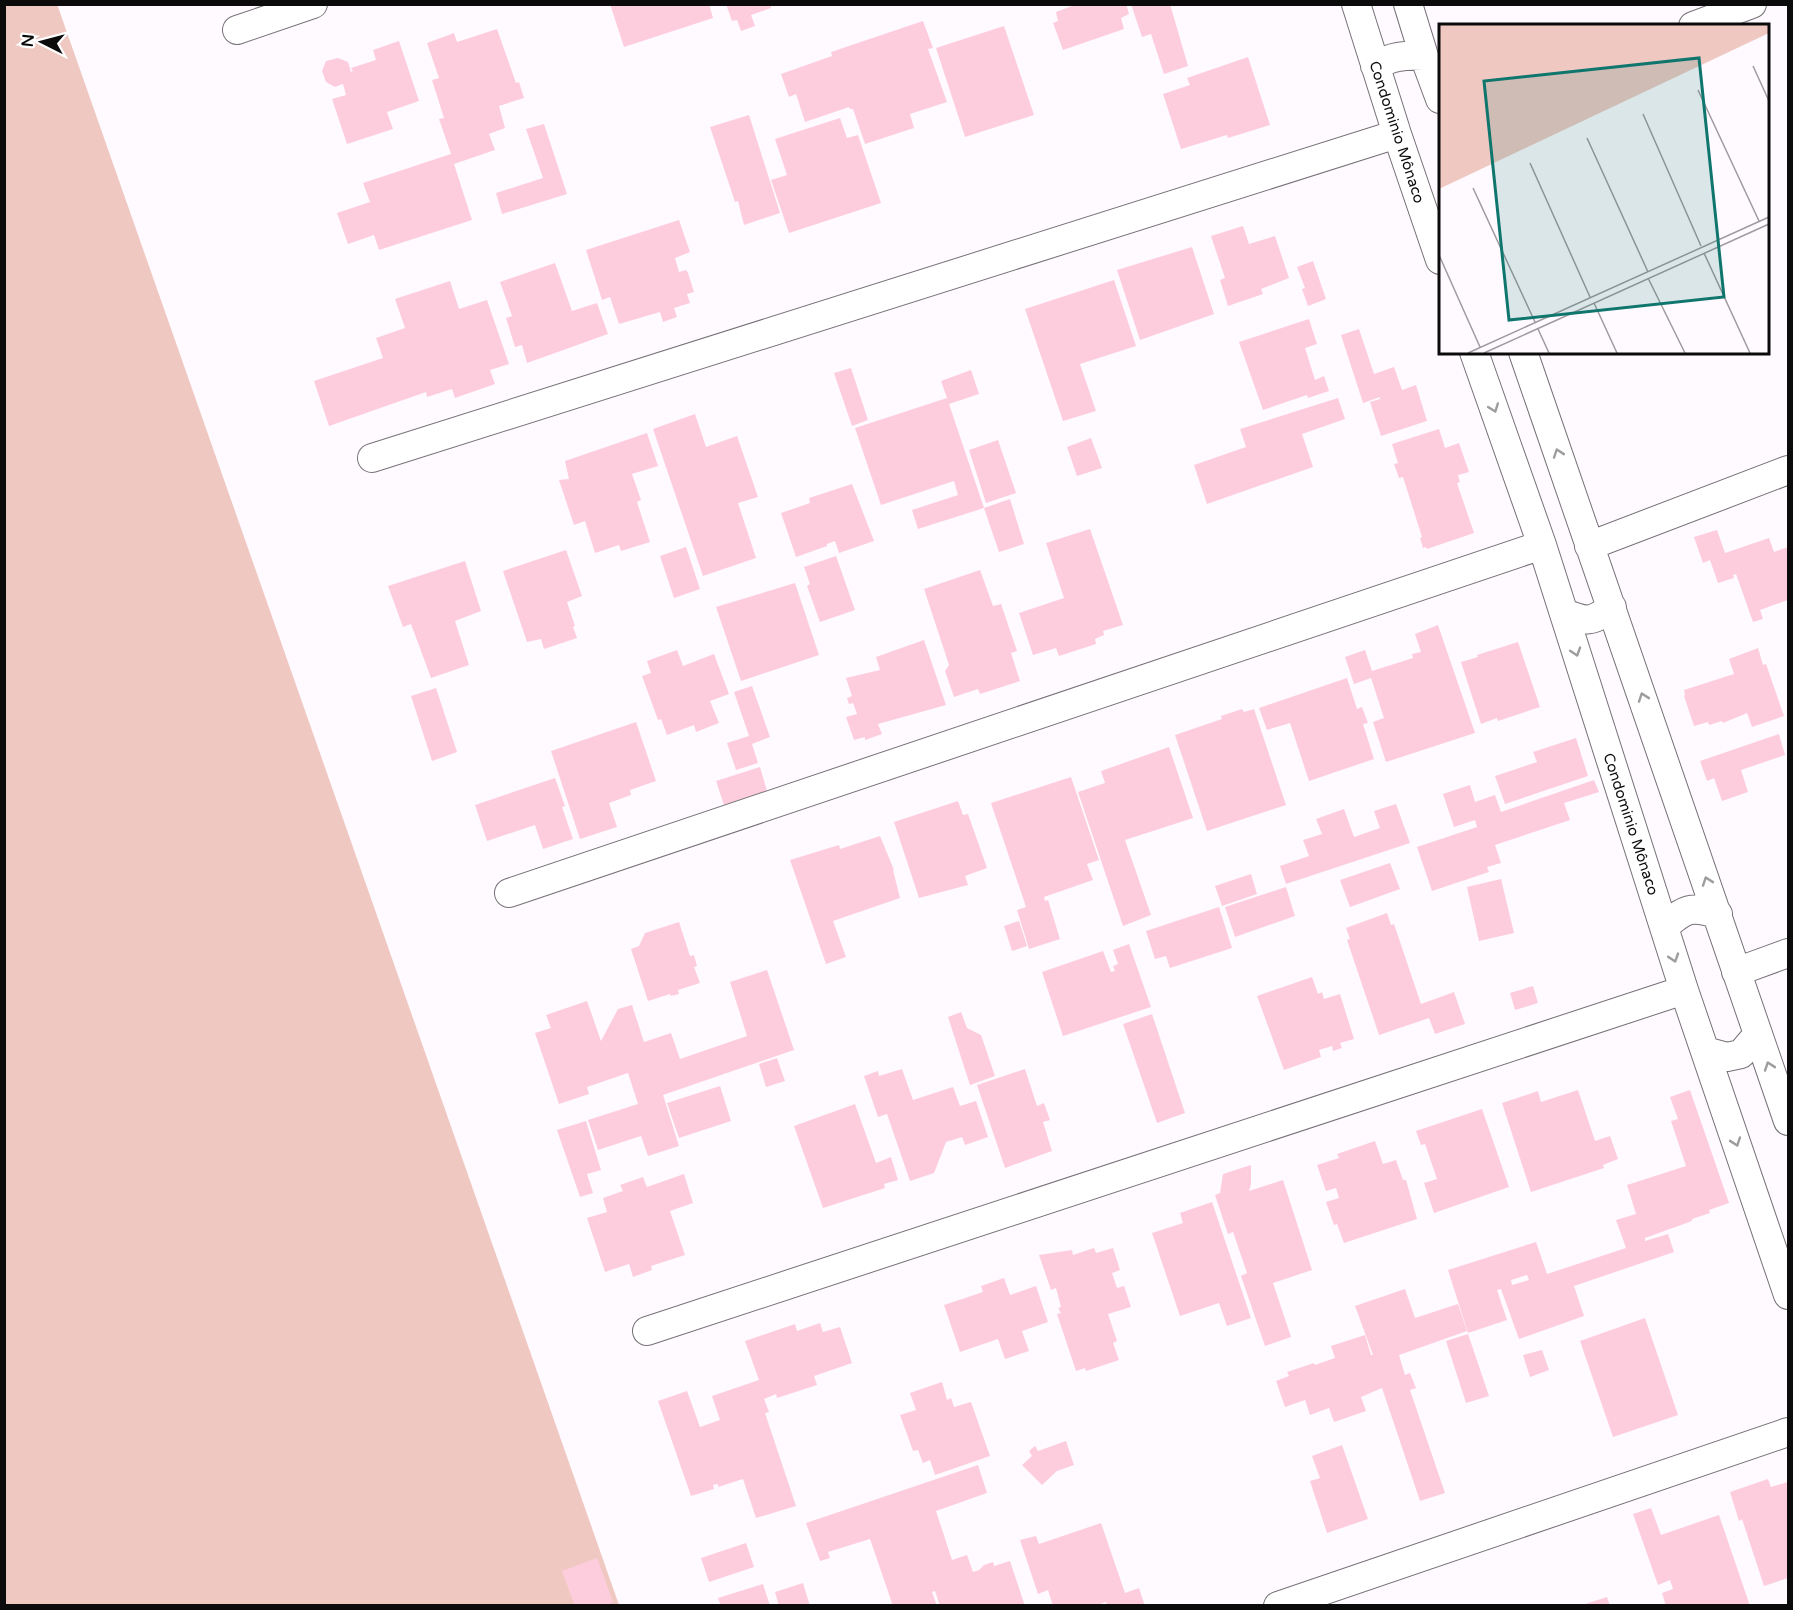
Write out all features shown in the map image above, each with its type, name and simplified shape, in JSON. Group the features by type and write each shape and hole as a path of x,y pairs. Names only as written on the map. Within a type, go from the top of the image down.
{"street":[{"path":"237,30 313,4"},
{"name":"Condominio Mônaco","path":"1356,4 1397,134 1428,195 1439,255"},
{"path":"1408,4 1439,96"},
{"path":"1698,24 1752,4"},
{"path":"1376,66 1389,58 1404,55 1424,56"},
{"path":"372,458 1397,134"},
{"name":"Condominio Mônaco","path":"1475,354 1527,498 1684,990 1788,1295"},
{"path":"1524,354 1788,1121"},
{"path":"1589,546 1788,470"},
{"path":"1527,498 1538,489 1553,484 1569,486"},
{"path":"509,893 1542,545"},
{"path":"1564,613 1584,621 1601,616 1612,607"},
{"path":"1664,927 1680,914 1697,908 1718,914"},
{"path":"1736,972 1788,953"},
{"path":"647,1331 1684,990"},
{"path":"1705,1051 1727,1057 1741,1054 1758,1034"},
{"path":"1278,1605 1788,1432"}],"shaded area":[{"path":"57,4 619,1605 5,1606 4,5"}],"building":[{"path":"610,4 709,4 713,18 624,47"},
{"path":"726,4 770,4 771,8 751,15 755,26 741,31 737,20 732,21"},
{"path":"1077,4 1126,4 1129,14 1121,18 1124,29 1063,50 1053,23 1058,21 1056,12"},
{"path":"1131,4 1170,4 1188,66 1164,74 1151,34 1142,37"},
{"path":"923,21 933,48 928,49 947,102 910,114 914,128 865,144 853,109 849,107 805,122 796,94 789,97 781,74 832,56 831,52"},
{"path":"1004,26 1034,115 965,137 936,48"},
{"path":"497,29 516,83 519,82 524,98 499,106 505,128 489,134 495,150 454,164 472,220 379,250 374,235 348,244 337,213 370,202 363,183 451,154 439,119 444,118 432,80 439,78 427,43 454,33 457,42"},
{"path":"399,41 419,101 387,112 393,129 347,144 332,99 346,95 343,84 335,87 326,82 322,71 326,61 338,58 348,62 351,72 353,71 351,68 376,60 373,50"},
{"path":"1248,57 1270,125 1181,149 1163,94 1190,85 1187,78"},
{"path":"749,115 780,213 744,225 738,201 735,202 710,127"},
{"path":"840,118 847,138 858,135 881,203 789,233 771,180 787,175 775,139"},
{"path":"544,124 567,194 502,214 496,193 543,178 526,129"},
{"path":"679,220 690,252 675,258 679,272 686,270 688,273 694,292 687,294 690,303 674,308 677,317 663,322 660,312 619,324 610,297 602,300 586,250"},
{"path":"1243,226 1249,244 1275,236 1289,278 1261,289 1263,294 1228,306 1220,280 1225,278 1211,236"},
{"path":"1192,247 1214,314 1140,340 1117,270"},
{"path":"1313,261 1326,299 1308,306 1302,289 1305,288 1297,267"},
{"path":"555,263 572,311 597,303 608,334 527,363 522,345 515,347 506,318 512,316 500,282"},
{"path":"1114,280 1136,346 1080,364 1096,411 1063,421 1025,309"},
{"path":"450,281 459,309 487,300 509,364 490,370 495,384 455,398 452,389 427,397 426,392 329,426 314,381 383,358 376,338 405,328 395,299"},
{"path":"1309,319 1317,344 1305,348 1315,380 1324,376 1329,391 1308,398 1307,395 1263,410 1239,342"},
{"path":"1359,329 1374,374 1394,367 1402,390 1416,385 1427,421 1381,436 1370,402 1380,397 1363,403 1341,335"},
{"path":"851,368 868,420 852,426 834,373"},
{"path":"971,370 979,394 949,404 984,508 918,529 912,510 958,495 954,481 881,505 855,428 947,398 941,381"},
{"path":"1338,398 1345,419 1302,434 1313,467 1207,504 1194,465 1246,447 1240,429"},
{"path":"695,414 706,447 737,436 758,497 738,503 756,558 703,576 653,429"},
{"path":"1439,429 1445,448 1459,443 1469,472 1458,475 1460,482 1457,483 1474,533 1427,549 1423,548 1420,538 1422,537 1403,477 1399,478 1394,464 1398,463 1392,444"},
{"path":"647,433 658,466 632,474 641,500 637,502 650,542 621,551 619,545 595,553 585,521 574,525 559,480 569,479 565,461"},
{"path":"1091,438 1102,468 1077,476 1067,447"},
{"path":"998,440 1016,493 986,503 969,450"},
{"path":"852,484 874,541 839,553 835,541 796,557 781,513 810,503 809,498"},
{"path":"1010,499 1024,544 999,552 984,508"},
{"path":"1090,529 1123,625 1103,631 1104,635 1095,639 1096,644 1059,656 1056,648 1033,655 1019,613 1064,598 1046,543"},
{"path":"1717,530 1725,553 1769,538 1774,552 1788,547 1788,600 1760,610 1763,619 1753,622 1736,574 1733,575 1734,578 1718,583 1710,560 1703,563 1694,537"},
{"path":"686,547 700,589 674,598 660,556"},
{"path":"566,550 582,596 567,602 577,638 544,649 541,639 527,642 503,571"},
{"path":"836,556 855,610 820,622 807,586 810,584 804,567"},
{"path":"465,561 481,611 455,621 469,665 431,678 411,624 403,627 388,586"},
{"path":"980,570 993,606 1001,604 1017,651 1011,653 1020,681 980,694 978,689 954,697 945,671 949,665 924,589"},
{"path":"795,583 819,655 741,681 716,607"},
{"path":"1438,625 1475,733 1386,762 1373,722 1384,718 1371,678 1354,684 1345,657 1365,650 1372,671 1413,658 1412,654 1421,652 1415,634"},
{"path":"924,640 946,705 878,724 882,734 865,740 865,737 854,740 846,717 857,714 853,703 849,704 847,698 852,696 846,678 880,670 876,657"},
{"path":"1518,642 1540,707 1498,721 1497,718 1481,724 1461,662"},
{"path":"1758,648 1784,716 1752,727 1747,713 1723,723 1722,721 1709,725 1708,722 1694,726 1684,690 1734,674 1729,659"},
{"path":"677,650 683,666 714,654 729,694 710,701 719,723 696,732 694,725 667,735 661,719 658,720 642,676 651,673 647,661"},
{"path":"1347,678 1357,709 1362,707 1368,723 1363,724 1374,759 1309,781 1290,723 1267,730 1259,708"},
{"path":"752,686 770,737 752,744 758,763 736,770 727,743 749,736 734,692"},
{"path":"436,688 457,752 432,761 411,696"},
{"path":"1242,709 1244,712 1254,709 1286,805 1207,831 1175,735 1222,719 1221,716"},
{"path":"636,722 656,781 630,790 631,795 609,803 617,827 580,839 551,751"},
{"path":"1779,734 1785,755 1741,770 1748,792 1722,801 1714,778 1707,781 1700,761"},
{"path":"1576,738 1588,776 1505,804 1495,776 1537,762 1533,752"},
{"path":"1169,747 1193,818 1125,840 1151,915 1123,926 1078,792 1105,783 1101,771"},
{"path":"760,767 767,791 724,805 716,781"},
{"path":"1071,777 1099,860 1087,864 1093,880 1044,897 1045,901 1048,900 1060,939 1029,949 1017,910 1026,907 991,803"},
{"path":"555,778 573,839 543,849 535,825 487,841 475,805"},
{"path":"1594,780 1599,792 1564,803 1570,820 1495,845 1501,863 1487,867 1489,872 1432,891 1417,847 1477,827 1475,820 1454,827 1443,794 1470,785 1475,802 1495,795 1501,812"},
{"path":"958,801 963,815 968,814 987,868 965,876 968,885 919,898 894,822"},
{"path":"1396,804 1410,843 1286,884 1280,866 1309,856 1303,840 1322,834 1316,819 1344,809 1354,837 1380,828 1374,811"},
{"path":"880,836 894,870 900,898 833,921 846,957 826,964 790,860 839,845 840,849"},
{"path":"1390,863 1400,889 1350,907 1340,880"},
{"path":"1251,874 1257,894 1222,906 1215,886"},
{"path":"1501,879 1514,933 1479,941 1467,887"},
{"path":"1286,887 1295,916 1235,937 1225,907"},
{"path":"1219,907 1232,948 1170,968 1166,956 1155,959 1146,931"},
{"path":"1387,913 1391,925 1394,924 1421,1004 1454,992 1465,1024 1435,1034 1429,1018 1379,1035 1347,940 1350,939 1346,928"},
{"path":"1019,921 1027,946 1012,951 1004,926"},
{"path":"679,922 690,956 694,955 697,966 694,967 700,983 678,990 679,994 671,996 670,994 648,1001 631,949 639,946 645,933"},
{"path":"1129,944 1151,1007 1063,1036 1042,972 1103,951 1111,972 1115,971 1113,966 1118,964 1113,950"},
{"path":"767,970 794,1050 663,1095 679,1146 648,1156 641,1136 598,1150 588,1120 638,1104 628,1073 587,1087 589,1094 559,1104 535,1033 551,1028 546,1015 587,1001 601,1041 618,1009 632,1005 644,1042 671,1033 680,1059 747,1036 730,982"},
{"path":"1312,977 1318,994 1322,992 1324,999 1340,994 1354,1039 1340,1043 1342,1048 1333,1051 1332,1046 1319,1050 1321,1057 1284,1070 1257,996"},
{"path":"1533,986 1538,1003 1515,1010 1510,993"},
{"path":"961,1012 967,1028 981,1035 995,1076 970,1085 948,1017"},
{"path":"1152,1014 1185,1113 1157,1123 1123,1024"},
{"path":"777,1058 785,1081 766,1087 759,1064"},
{"path":"902,1069 913,1100 953,1087 960,1106 976,1101 988,1137 965,1145 962,1137 946,1142 934,1173 910,1181 887,1114 878,1117 864,1076 878,1071 879,1076"},
{"path":"1025,1069 1037,1106 1044,1103 1050,1120 1043,1122 1052,1151 1005,1168 977,1085"},
{"path":"720,1086 731,1121 679,1138 667,1103"},
{"path":"1578,1090 1595,1141 1610,1136 1618,1159 1603,1165 1604,1168 1531,1192 1502,1103 1538,1091 1541,1102"},
{"path":"1690,1090 1729,1203 1709,1210 1710,1213 1692,1219 1692,1221 1645,1238 1645,1241 1668,1234 1674,1252 1574,1286 1584,1316 1519,1339 1501,1289 1497,1290 1507,1320 1468,1333 1448,1270 1536,1242 1547,1274 1626,1248 1616,1220 1636,1214 1627,1185 1686,1166 1671,1121 1678,1119 1670,1097","holes":["1527,1275 1529,1280 1512,1285 1511,1280"]},
{"path":"855,1104 876,1163 891,1157 898,1180 884,1184 885,1188 823,1208 794,1126"},
{"path":"1482,1109 1509,1187 1434,1213 1424,1183 1437,1179 1425,1144 1421,1145 1416,1131"},
{"path":"586,1121 601,1170 587,1174 593,1193 580,1197 557,1130"},
{"path":"1375,1141 1383,1164 1396,1160 1403,1180 1406,1180 1417,1219 1344,1243 1337,1224 1334,1225 1326,1202 1339,1198 1336,1188 1326,1191 1317,1165 1339,1158 1337,1154"},
{"path":"1251,1165 1249,1191 1283,1180 1312,1270 1273,1283 1291,1337 1265,1346 1241,1276 1247,1273 1233,1232 1228,1234 1215,1195 1220,1193 1223,1174"},
{"path":"684,1174 693,1203 670,1211 685,1255 651,1266 652,1270 633,1277 629,1264 605,1272 587,1218 607,1212 603,1198 623,1191 620,1185 643,1177 647,1187"},
{"path":"1212,1202 1251,1318 1227,1326 1219,1303 1180,1316 1152,1233 1183,1223 1180,1213"},
{"path":"1094,1248 1096,1253 1113,1248 1120,1270 1112,1273 1117,1288 1124,1286 1131,1307 1108,1314 1117,1341 1113,1343 1119,1360 1086,1371 1085,1368 1076,1371 1057,1314 1061,1313 1058,1308 1061,1307 1056,1288 1051,1290 1039,1255 1072,1250 1073,1255"},
{"path":"1004,1278 1010,1295 1036,1286 1048,1322 1022,1331 1029,1351 1005,1359 998,1339 960,1352 944,1305 983,1292 981,1286"},
{"path":"1405,1289 1415,1318 1458,1304 1467,1331 1399,1355 1405,1375 1410,1373 1416,1388 1410,1390 1445,1493 1420,1501 1382,1388 1361,1397 1366,1411 1334,1422 1329,1408 1310,1415 1305,1400 1285,1407 1276,1381 1289,1376 1287,1372 1335,1358 1331,1346 1365,1335 1371,1355 1373,1355 1355,1306"},
{"path":"1645,1318 1678,1415 1613,1437 1580,1341"},
{"path":"820,1323 823,1332 840,1327 852,1363 814,1376 817,1385 777,1398 776,1394 764,1399 769,1412 765,1413 796,1506 756,1518 743,1479 718,1487 718,1484 713,1485 714,1489 691,1496 658,1401 687,1391 700,1427 720,1420 712,1396 759,1380 745,1341 795,1324 797,1331"},
{"path":"1468,1334 1489,1396 1466,1403 1446,1341"},
{"path":"1542,1350 1549,1370 1530,1377 1523,1355"},
{"path":"942,1382 947,1400 951,1398 954,1407 971,1402 990,1456 935,1475 930,1460 923,1463 918,1450 913,1451 900,1415 916,1410 910,1393"},
{"path":"1066,1441 1074,1465 1057,1471 1042,1485 1022,1465 1032,1456 1029,1451 1035,1446 1038,1451"},
{"path":"1342,1445 1368,1519 1327,1533 1310,1481 1320,1478 1312,1456"},
{"path":"978,1465 987,1493 936,1511 952,1560 967,1555 973,1572 993,1562 994,1566 1010,1561 1025,1606 940,1606 935,1591 932,1592 937,1606 893,1606 870,1539 828,1552 830,1558 820,1561 806,1523"},
{"path":"1768,1479 1771,1487 1788,1482 1788,1578 1764,1586 1742,1519 1739,1521 1730,1492"},
{"path":"1651,1508 1661,1535 1719,1515 1750,1606 1666,1606 1662,1593 1673,1589 1670,1580 1658,1585 1633,1514"},
{"path":"1101,1523 1125,1593 1139,1588 1145,1606 1107,1606 1106,1602 1095,1606 1053,1606 1048,1590 1038,1594 1020,1540 1036,1536 1039,1544"},
{"path":"746,1543 754,1567 709,1582 701,1558"},
{"path":"597,1558 613,1602 605,1606 575,1606 562,1571"},
{"path":"803,1583 810,1606 779,1606 775,1592"},
{"path":"763,1584 770,1606 721,1606 718,1598"},
{"path":"1607,1597 1610,1606 1582,1606 1582,1605"}]}
